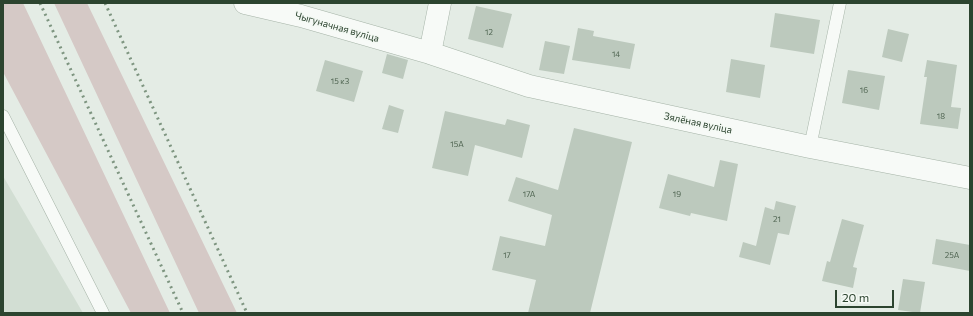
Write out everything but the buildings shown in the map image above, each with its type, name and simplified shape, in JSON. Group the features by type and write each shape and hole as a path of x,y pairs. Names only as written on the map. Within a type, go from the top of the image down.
{"street":[{"name":"Чыгуначная вуліца","path":"245,3 301,16 430,52"},
{"path":"430,52 440,3"},
{"name":"Зялёная вуліца","path":"430,52 529,86 810,148 970,178"}],"lane":[{"path":"810,148 840,3"},
{"path":"3,116 103,313"}],"shaded area":[{"path":"3,3 23,3 170,313 131,313 3,72"},
{"path":"54,3 87,3 237,313 199,313"},
{"path":"3,176 83,313 3,313"}],"railway":[{"path":"40,3 183,313"},
{"path":"105,3 247,313"}]}
